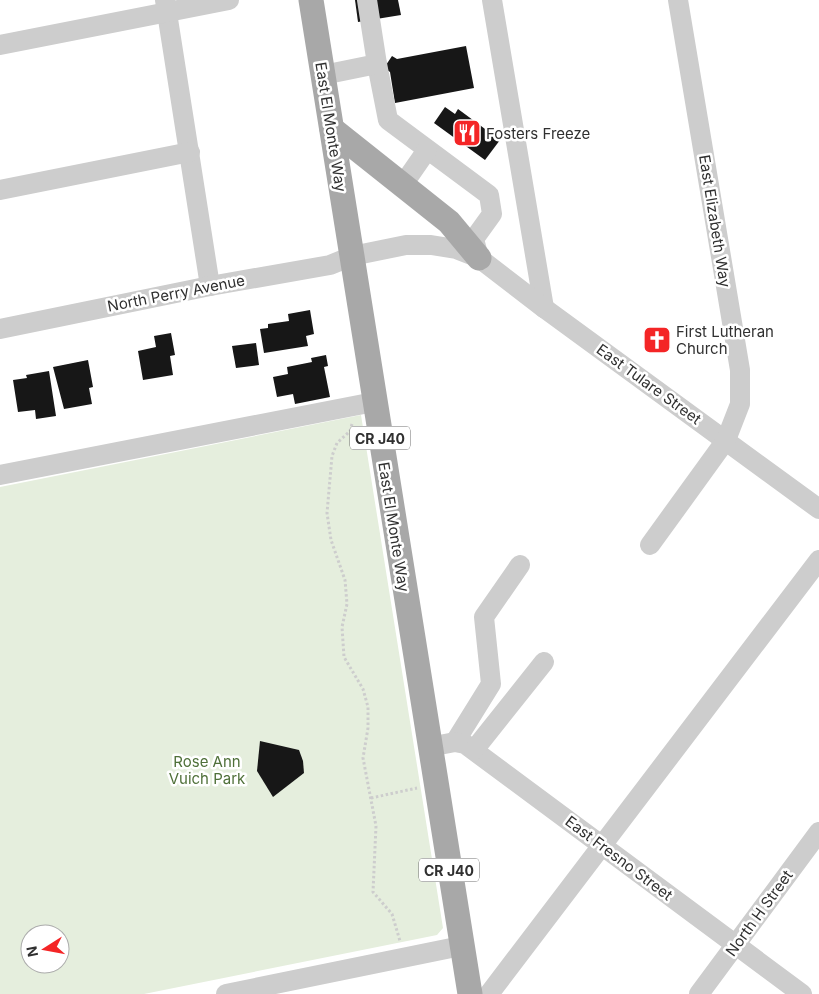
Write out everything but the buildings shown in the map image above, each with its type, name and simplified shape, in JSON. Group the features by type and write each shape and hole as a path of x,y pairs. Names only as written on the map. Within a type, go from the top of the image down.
{"main road":[{"name":"East El Monte Way","path":"311,0 352,256 363,404 430,747 470,994"},
{"path":"332,129 449,222 479,258"}],"street":[{"path":"0,45 166,6 229,0"},
{"path":"366,0 388,120 489,195 492,214 474,239 479,258"},
{"path":"492,0 544,308"},
{"name":"East Elizabeth Way","path":"650,545 726,440 740,404 740,370 678,0"},
{"path":"166,6 210,286"},
{"path":"323,74 377,64"},
{"path":"402,186 427,150"},
{"path":"0,190 190,152"},
{"name":"North Perry Avenue","path":"0,329 210,286 330,264 352,256 418,244 450,247 479,258"},
{"name":"East Tulare Street","path":"479,258 544,308 819,509"},
{"path":"0,475 363,404"},
{"path":"489,994 819,560"},
{"path":"430,747 455,742 492,684 484,617 520,565"},
{"path":"474,750 544,662"},
{"name":"East Fresno Street","path":"455,742 465,744 474,750 802,994"},
{"name":"North H Street","path":"699,994 819,832"},
{"path":"226,994 462,946"}],"path":[{"path":"363,404 350,431 338,443 332,456 327,513 329,531 345,580 347,604 342,627 344,657 363,689 368,707 368,728 363,758 365,778 371,798 376,831 373,892 392,914 400,941"},
{"path":"371,798 420,787"}],"green space":[{"name":"Rose Ann Vuich Park","path":"361,415 443,928 437,935 144,994 0,994 0,487"}],"place":[{"name":"Fosters Freeze","path":"467,133"},
{"name":"First Lutheran Church","path":"657,340"}]}
